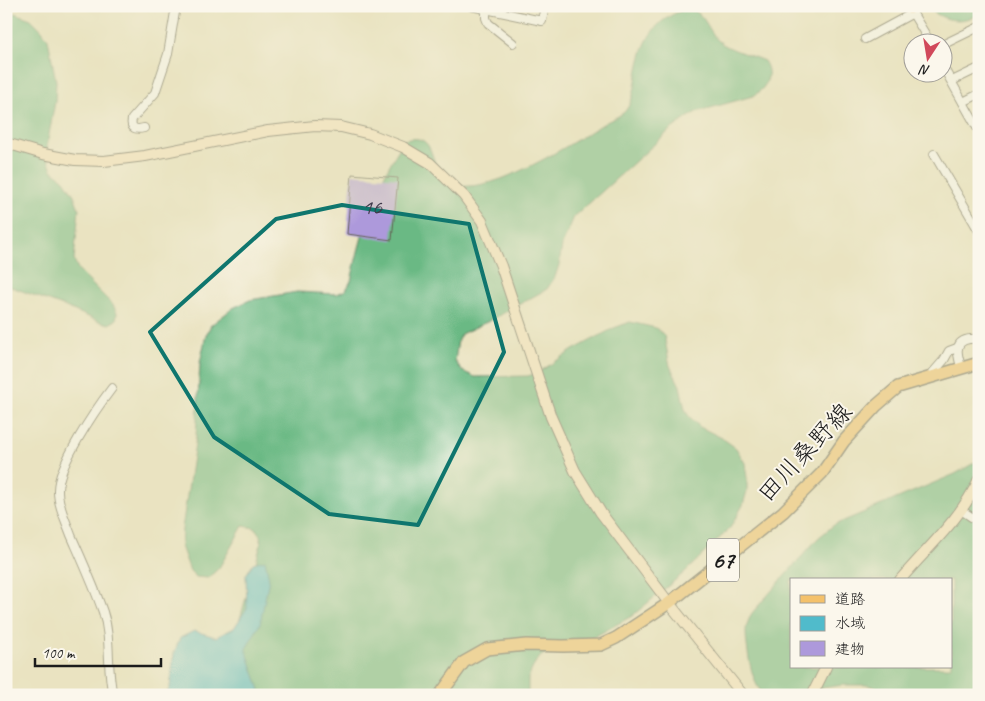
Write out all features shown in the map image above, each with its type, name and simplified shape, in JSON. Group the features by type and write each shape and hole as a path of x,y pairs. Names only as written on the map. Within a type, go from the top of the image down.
{"main road":[{"name":"田川桑野線","path":"440,695 464,662 487,649 526,645 601,645 616,638 669,603 783,512 822,473 844,441 863,420 898,387 979,363"}],"street":[{"path":"144,128 137,130 133,128 131,124 132,119 155,93 168,54 176,6"},
{"path":"471,6 542,21 545,6"},
{"path":"486,9 488,22 513,43"},
{"path":"865,40 911,9 924,32"},
{"path":"952,40 979,27"},
{"path":"979,68 952,82 979,131"},
{"path":"963,102 979,94"},
{"path":"6,143 43,154 75,160 104,161 145,156 268,131 315,126 341,127 370,134 404,147 430,162 464,196 482,221 501,266 551,418 575,471 601,513 669,603 743,695"},
{"path":"934,154 979,231"},
{"path":"962,369 957,348 961,342 970,338 979,339"},
{"path":"927,379 938,368 949,351 957,348"},
{"path":"112,388 93,414 64,467 58,490 62,512 104,613 109,646 110,685 113,695"},
{"path":"902,578 961,510 973,493 979,479"},
{"path":"961,510 979,522"},
{"path":"812,695 826,668"}],"highlighted area":[{"path":"342,205 469,224 504,352 418,525 329,514 214,437 150,332 276,219"}],"green space":[{"path":"926,6 979,6 979,15 951,20 939,15"},
{"path":"687,9 698,13 724,45 764,61 768,71 765,85 753,96 696,112 670,130 574,217 562,245 555,277 547,289 491,320 461,334 458,340 455,361 462,371 475,377 528,376 539,372 573,350 614,328 630,322 656,328 664,335 670,366 680,386 688,415 700,427 722,438 736,448 745,463 747,491 743,505 730,528 685,572 632,616 583,643 548,652 541,656 535,663 528,678 528,695 240,695 240,619 261,544 260,535 255,528 243,526 219,568 208,578 196,577 190,571 181,546 196,437 200,363 206,335 211,325 233,308 250,300 297,292 337,294 346,290 351,281 365,226 378,190 386,172 405,140 422,140 430,148 437,166 444,175 459,185 473,186 501,179 532,165 621,114 626,110 631,101 639,62 651,33 658,25 675,13"},
{"path":"6,10 31,19 48,39 56,81 55,102 47,145 48,160 52,170 64,180 74,195 79,209 74,260 79,271 113,305 117,313 116,320 109,324 6,285"},
{"path":"979,460 979,695 904,695 868,685 843,685 773,695 760,691 753,676 747,647 746,632 752,613 818,538 834,525 955,474"}],"water":[{"path":"265,560 269,579 260,624 246,649 260,690 258,695 166,695 170,687 174,653 180,638 194,631 216,637 234,628 247,608 246,575 253,563"}],"building":[{"path":"352,174 398,178 392,240 347,234"}]}
